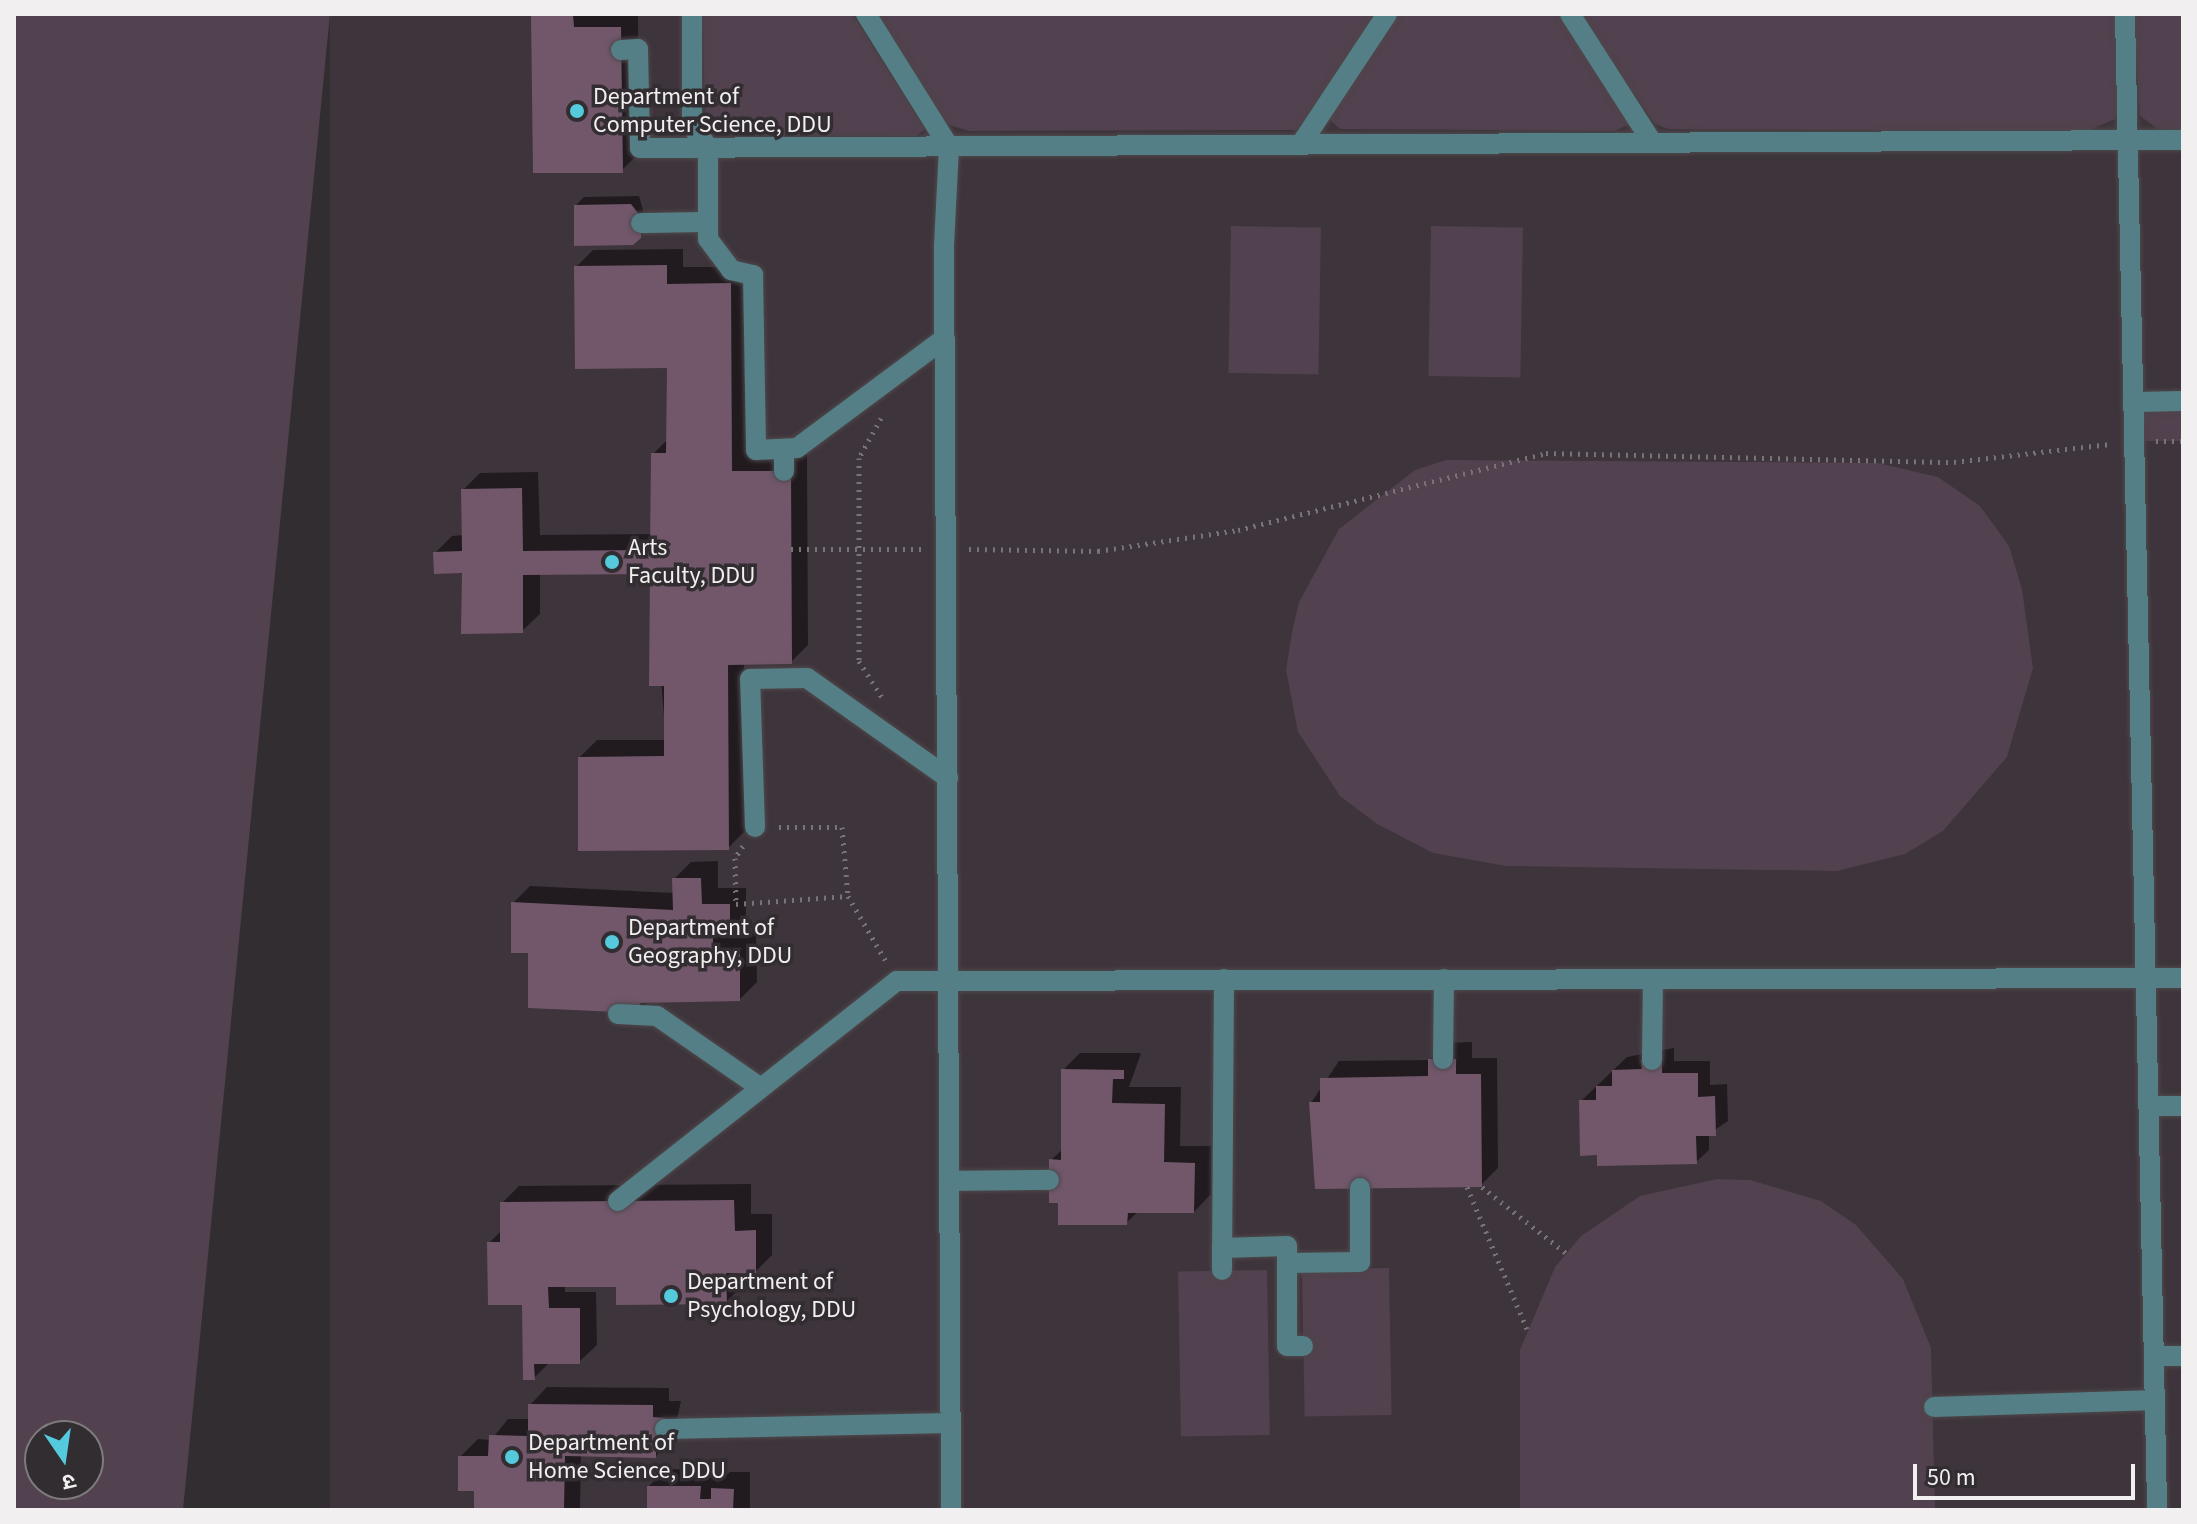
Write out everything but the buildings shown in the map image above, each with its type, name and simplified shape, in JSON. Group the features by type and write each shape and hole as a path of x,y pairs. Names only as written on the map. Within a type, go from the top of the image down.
{"lane":[{"path":"692,14 692,127 708,147 708,222 719,259 753,275 756,450 797,448 945,338"},
{"path":"866,14 949,147 945,549 951,977 951,1510"},
{"path":"1301,144 1387,14"},
{"path":"1570,14 1652,142"},
{"path":"2125,14 2137,441 2157,1510"},
{"path":"621,50 638,49 640,148 2183,140"},
{"path":"641,223 708,222"},
{"path":"2136,402 2183,401"},
{"path":"784,449 784,471"},
{"path":"755,827 750,679 785,672 807,678 948,778"},
{"path":"618,1201 897,981 951,977 1653,981 2183,978"},
{"path":"1222,1270 1224,979"},
{"path":"1443,1059 1444,979"},
{"path":"1652,1060 1653,981"},
{"path":"618,1014 657,1016 761,1088"},
{"path":"2149,1106 2183,1106"},
{"path":"951,1181 1049,1180"},
{"path":"1287,1263 1360,1266 1360,1188"},
{"path":"1222,1248 1287,1246 1287,1346 1303,1346"},
{"path":"2154,1356 2183,1356"},
{"path":"1934,1407 2155,1400"},
{"path":"665,1429 951,1423"}],"path":[{"path":"890,403 859,458 859,661 892,715"},
{"path":"791,549 1098,551 1238,530 1546,453 1954,462 2137,441"},
{"path":"848,896 736,904 735,858 755,827 842,827 848,896 897,981"},
{"path":"1467,1187 1527,1329"},
{"path":"1482,1187 1567,1254"}],"shaded area":[{"path":"14,14 330,14 183,1510 14,1510"},
{"path":"330,14 2183,14 2183,1510 330,1510"},
{"path":"703,14 852,14 925,129 916,136 715,135 705,121"},
{"path":"873,14 1380,14 1297,130 969,131 943,123"},
{"path":"1393,14 1566,14 1630,124 1615,131 1340,129 1328,118"},
{"path":"1579,14 2118,14 2121,105 2115,119 2087,131 1668,129 1655,124"},
{"path":"2134,14 2183,14 2183,130 2158,129 2140,116"},
{"path":"1231,226 1321,228 1318,375 1228,373"},
{"path":"1431,226 1523,228 1520,378 1428,376"},
{"path":"2136,401 2183,401 2183,441 2136,441"},
{"path":"1446,460 1878,463 1938,477 1980,506 2009,546 2022,589 2033,668 2007,757 1943,831 1905,854 1837,871 1506,866 1433,853 1377,824 1340,796 1298,732 1286,670 1292,632 1299,602 1339,529 1415,470"},
{"path":"1717,1179 1750,1180 1821,1201 1856,1225 1903,1279 1931,1348 1935,1510 1520,1510 1520,1350 1555,1267 1581,1236 1640,1196"},
{"path":"1389,1268 1392,1415 1305,1416 1302,1270"},
{"path":"1267,1270 1270,1435 1181,1437 1178,1272"}],"place":[{"name":"Department of Computer Science, DDU","path":"577,111"},
{"name":"Arts Faculty, DDU","path":"612,562"},
{"name":"Department of Geography, DDU","path":"612,942"},
{"name":"Department of Psychology, DDU","path":"671,1296"},
{"name":"Department of Home Science, DDU","path":"512,1457"}]}
